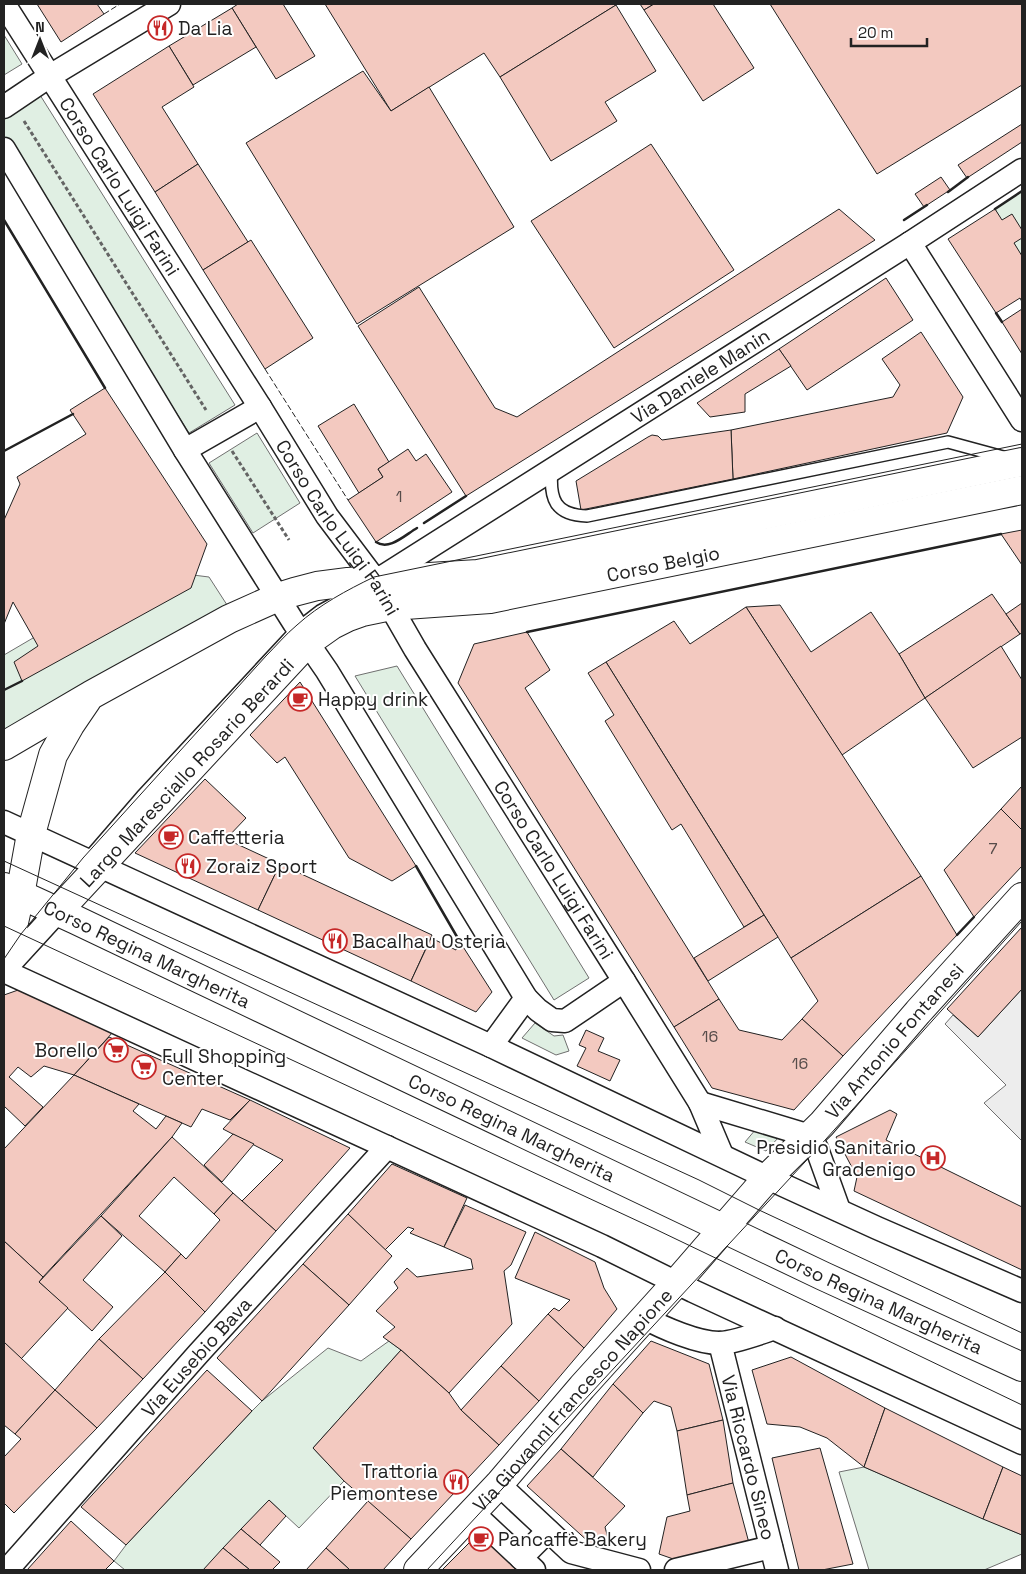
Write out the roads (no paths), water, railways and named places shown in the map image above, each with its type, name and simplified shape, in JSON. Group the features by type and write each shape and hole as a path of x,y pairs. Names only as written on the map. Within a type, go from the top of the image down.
{"main road":[{"name":"Corso Belgio","path":"278,597 317,586 478,574 1022,462"},
{"name":"Corso Belgio","path":"303,635 362,612 391,606 490,600 1022,490"},
{"path":"4,746 91,695 229,619 278,597"},
{"name":"Largo Maresciallo Rosario Berardi","path":"57,902 87,866 303,635"},
{"path":"4,970 12,891 31,834 53,755 70,725 91,695"},
{"name":"Corso Regina Margherita","path":"12,891 57,902 823,1276 1022,1367"},
{"name":"Via Antonio Fontanesi","path":"724,1228 768,1177 822,1124 918,1012 1022,897"},
{"name":"Via Giovanni Francesco Napione","path":"418,1570 500,1483 582,1387 724,1228"}],"street":[{"name":"Corso Carlo Luigi Farini","path":"4,4 327,516 376,581 415,649 700,1103 722,1155"},
{"path":"50,76 169,4"},
{"name":"Corso Carlo Luigi Farini","path":"13,113 50,76"},
{"name":"Corso Carlo Luigi Farini","path":"4,149 185,450 303,635 526,998 552,1020 564,1020 624,981"},
{"name":"Via Daniele Manin","path":"376,581 1022,170"},
{"path":"910,243 1022,420"},
{"path":"185,450 260,407"},
{"name":"Largo Maresciallo Rosario Berardi","path":"303,635 376,581"},
{"path":"4,822 31,834 87,866 491,1046 839,1210 1022,1291"},
{"name":"Largo Maresciallo Rosario Berardi","path":"4,970 57,902"},
{"path":"4,970 602,1246 1022,1444"},
{"path":"491,1046 526,998"},
{"path":"700,1103 810,1136 817,1148 839,1210"},
{"name":"Via Eusebio Bava","path":"7,1570 205,1347 387,1147"},
{"path":"645,1318 697,1339 720,1343 776,1328"},
{"name":"Via Riccardo Sineo","path":"720,1343 777,1570"},
{"path":"500,1483 508,1493 571,1552 612,1567 639,1570"},
{"path":"473,1512 527,1564 548,1531"},
{"path":"687,1569 771,1546"}],"lane":[{"name":"Corso Belgio","path":"552,469 551,485 553,498 560,508 572,516 587,516 948,442 1022,462"}],"tram line":[{"path":"4,959 21,934 83,858 281,640 315,611 334,598 364,582 374,577 1022,444"},
{"path":"4,861 699,1180 1022,1333"},
{"path":"427,1570 817,1149 1022,921"},
{"path":"4,926 655,1229 1022,1405"}],"place":[{"name":"Da Lia","path":"160,28"},
{"name":"Happy drink","path":"300,699"},
{"name":"Caffetteria","path":"171,837"},
{"name":"Zoraiz Sport","path":"188,866"},
{"name":"Bacalhau Osteria","path":"335,941"},
{"name":"Borello","path":"116,1050"},
{"name":"Full Shopping Center","path":"144,1067"},
{"name":"Presidio Sanitario Gradenigo","path":"933,1158"},
{"name":"Trattoria Piemontese","path":"456,1482"},
{"name":"Pancaffè Bakery","path":"481,1539"}]}
